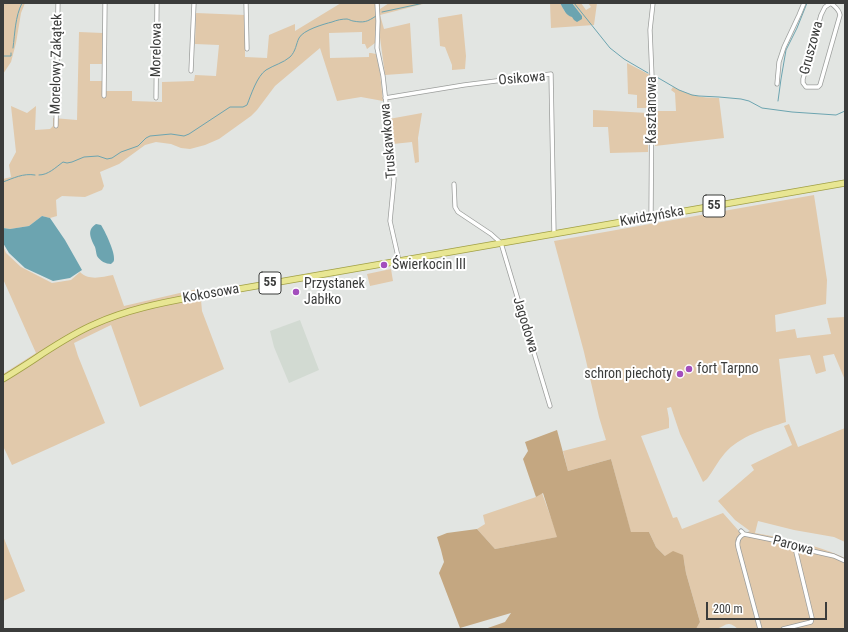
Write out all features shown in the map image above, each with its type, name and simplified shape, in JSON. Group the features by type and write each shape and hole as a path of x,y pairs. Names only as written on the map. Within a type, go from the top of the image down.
{"main road":[{"name":"Kwidzyńska","path":"554,234 845,183"},
{"name":"Kokosowa","path":"3,380 78,332 130,311 148,306 554,234"}],"street":[{"name":"Morelowy Zakątek","path":"56,126 58,3"},
{"path":"104,96 105,3"},
{"name":"Morelowa","path":"156,98 157,3"},
{"path":"191,72 194,3"},
{"path":"246,3 247,49"},
{"name":"Truskawkowa","path":"377,3 377,48 383,76 394,180 390,221 399,261"},
{"name":"Kasztanowa","path":"651,217 652,77 650,30 653,3"},
{"path":"777,84 779,62 784,47 804,3"},
{"name":"Gruszowa","path":"831,3 838,9 840,15 820,85 818,87 806,87 803,83 803,79 821,15 825,8 831,3"},
{"name":"Osikowa","path":"385,98 464,85 551,74 554,234"},
{"path":"454,184 455,207 458,212 491,234 501,243"},
{"name":"Jagodowa","path":"501,243 550,406"},
{"name":"Parowa","path":"760,629 737,542 742,532 788,543 817,553 834,556 845,561"},
{"path":"783,629 811,622 812,618 796,547"}],"shaded area":[{"path":"3,3 25,3 21,13 11,62 3,74"},
{"path":"341,3 380,3 380,9 389,3 427,3 380,15 384,29 410,23 413,73 385,75 379,30 375,31 375,43 367,49 365,44 362,44 362,32 329,33 330,58 369,57 369,53 376,54 383,101 361,97 337,101 320,48 275,86 251,116 219,139 190,149 156,142 145,145 119,164 100,172 104,186 102,190 85,197 62,196 56,200 57,216 50,218 42,216 29,226 10,229 3,228 3,179 11,177 9,165 16,152 11,106 27,113 36,106 35,130 50,129 53,126 53,118 77,120 79,32 103,33 102,64 90,64 90,81 102,81 102,91 132,91 132,101 162,102 162,82 194,81 195,75 216,76 219,45 195,44 196,13 245,15 245,57 267,58 269,35 295,24 295,31"},
{"path":"550,3 560,3 565,12 582,16 572,3 581,3 586,10 591,7 588,3 597,3 594,25 551,28"},
{"path":"462,14 466,56 465,69 452,70 452,65 445,47 440,46 438,18"},
{"path":"627,63 650,75 650,108 637,108 637,95 628,94"},
{"path":"673,87 695,96 719,98 724,138 655,146 655,111 676,111 675,93 671,90"},
{"path":"593,110 648,113 648,152 610,153 608,127 593,127"},
{"path":"422,113 418,138 419,162 415,163 412,142 393,144 389,119"},
{"path":"814,195 827,280 826,304 775,315 776,332 795,329 797,338 831,334 827,318 845,317 845,380 834,354 823,356 826,371 816,374 810,355 779,359 786,422 753,434 731,447 720,459 707,479 703,482 680,434 671,407 667,408 669,428 641,436 673,518 677,517 682,529 723,513 741,535 750,531 735,520 718,501 754,470 751,465 792,445 784,426 789,424 798,447 845,428 845,542 834,537 794,530 758,521 755,533 807,544 845,558 845,629 738,629 731,624 726,624 716,629 696,629 700,622 684,561 665,556 656,547 649,532 631,533 611,459 568,471 563,451 606,440 554,241"},
{"path":"3,246 6,253 21,267 52,283 71,280 80,272 87,277 113,275 124,306 197,289 201,300 202,311 224,369 140,407 111,325 74,343 105,423 12,465 3,446 3,374 36,353 3,279"},
{"path":"391,269 393,281 370,286 367,274"},
{"path":"300,320 319,370 289,383 274,347 270,331"},
{"path":"557,430 568,471 611,459 631,532 649,532 656,547 665,556 673,551 683,555 686,573 700,622 696,629 485,629 505,622 511,613 460,628 439,573 444,562 437,537 447,533 477,529 495,549 557,537 543,493 536,497 523,459 528,451 525,442"},
{"path":"542,493 558,537 495,549 477,529 485,524 483,515 536,497"},
{"path":"3,536 25,591 3,601"}],"water":[{"path":"560,3 572,3 582,16 582,19 577,22 574,20 566,13"},
{"path":"42,216 50,218 65,240 82,270 70,278 53,281 25,268 9,253 3,243 3,228 10,229 29,226"},
{"path":"96,224 101,225 111,247 114,261 111,264 103,262 97,256 90,235 91,229"}],"waterway":[{"path":"13,48 17,19 22,3"},
{"path":"382,12 424,3"},
{"path":"574,3 610,48 624,59 648,73"},
{"path":"778,101 786,50 807,3"},
{"path":"39,175 54,169 63,162 72,162 84,157 98,156 107,159 112,158 121,152 138,146 150,136 171,134 184,136 189,134 230,107 243,107 247,105 255,86 263,73 290,57 295,50 299,38 305,32 338,20 347,19 363,22 376,16"},
{"path":"3,56 11,56 11,53"},
{"path":"655,76 679,90 692,95 741,99 749,101 762,108 836,115 845,111"},
{"path":"3,182 23,175 35,175"}],"place":[{"name":"Świerkocin III","path":"384,265"},
{"name":"Przystanek Jabłko","path":"296,292"},
{"name":"fort Tarpno","path":"689,369"},
{"name":"schron piechoty","path":"680,374"}]}
